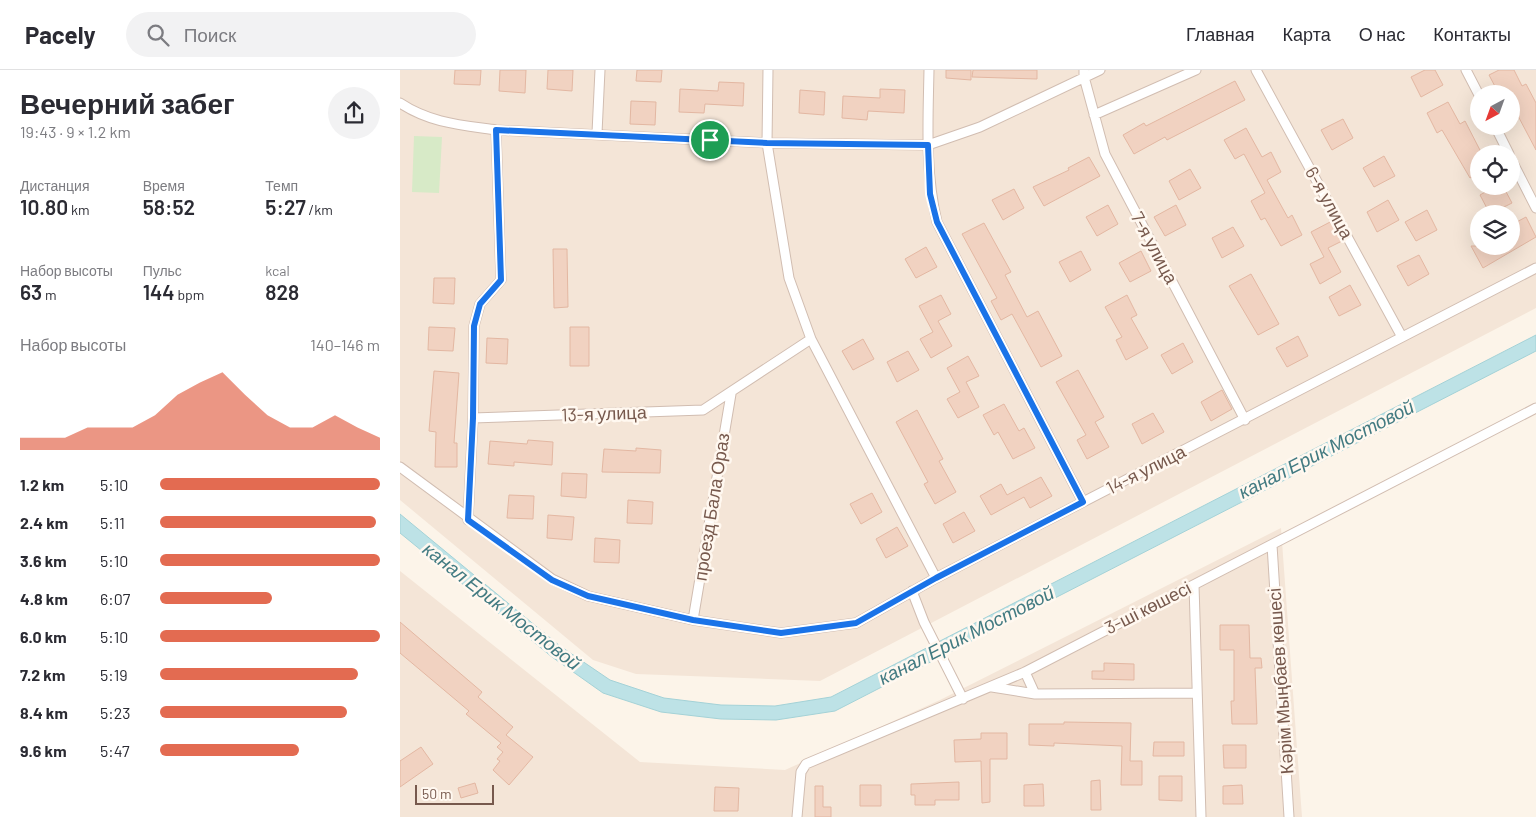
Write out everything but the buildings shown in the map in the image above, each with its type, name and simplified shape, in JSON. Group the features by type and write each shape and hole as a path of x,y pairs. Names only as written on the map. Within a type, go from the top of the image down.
{"street":[{"path":"597,134 600,70"},
{"path":"768,70 767,143 790,278 811,340 936,578"},
{"path":"929,70 928,145 930,194 937,222 1083,502"},
{"path":"400,103 418,116 454,124 496,130 767,143 928,145 980,127 1084,74 1100,70"},
{"path":"1094,115 1196,70"},
{"name":"6-я улица","path":"1256,70 1402,337"},
{"path":"1466,70 1474,85"},
{"name":"7-я улица","path":"1084,74 1105,154 1245,420"},
{"path":"468,520 473,418 474,326 480,304 501,280 496,130"},
{"path":"1520,177 1536,208"},
{"name":"14-я улица","path":"400,467 468,520 552,580 588,596 693,620 781,633 856,623 912,590 1245,420 1536,268"},
{"name":"13-я улица","path":"473,418 703,410 731,394 811,340"},
{"name":"проезд Бала Ораз","path":"693,620 731,394"},
{"name":"3-ші көшесі","path":"797,817 800,772 806,764 1025,672 1536,408"},
{"name":"Кәрім Мыңбаев көшесі","path":"1272,545 1289,817"},
{"path":"1194,585 1201,817"},
{"path":"912,590 924,622 963,699"},
{"path":"1025,672 1035,694"},
{"path":"992,687 1035,694 1198,693"}],"shaded area":[{"path":"400,70 1536,70 1536,308 820,681 636,674 593,660 400,500"},
{"path":"1281,528 1302,817 400,817 400,571 640,762 785,770 940,700"}],"green space":[{"path":"414,136 442,137 439,193 412,192"}],"water":[{"name":"канал Ерик Мостовой","path":"1536,335 1536,351 835,711 776,720 721,719 661,712 603,693 552,657 400,533 400,514 560,646 610,680 664,698 721,705 775,706 831,697"}],"route":[{"path":"496,130 710,140 767,143 928,145 930,194 937,222 1083,502 912,590 856,623 781,633 693,620 588,596 552,580 468,520 473,418 474,326 480,304 501,280 496,130"}]}
